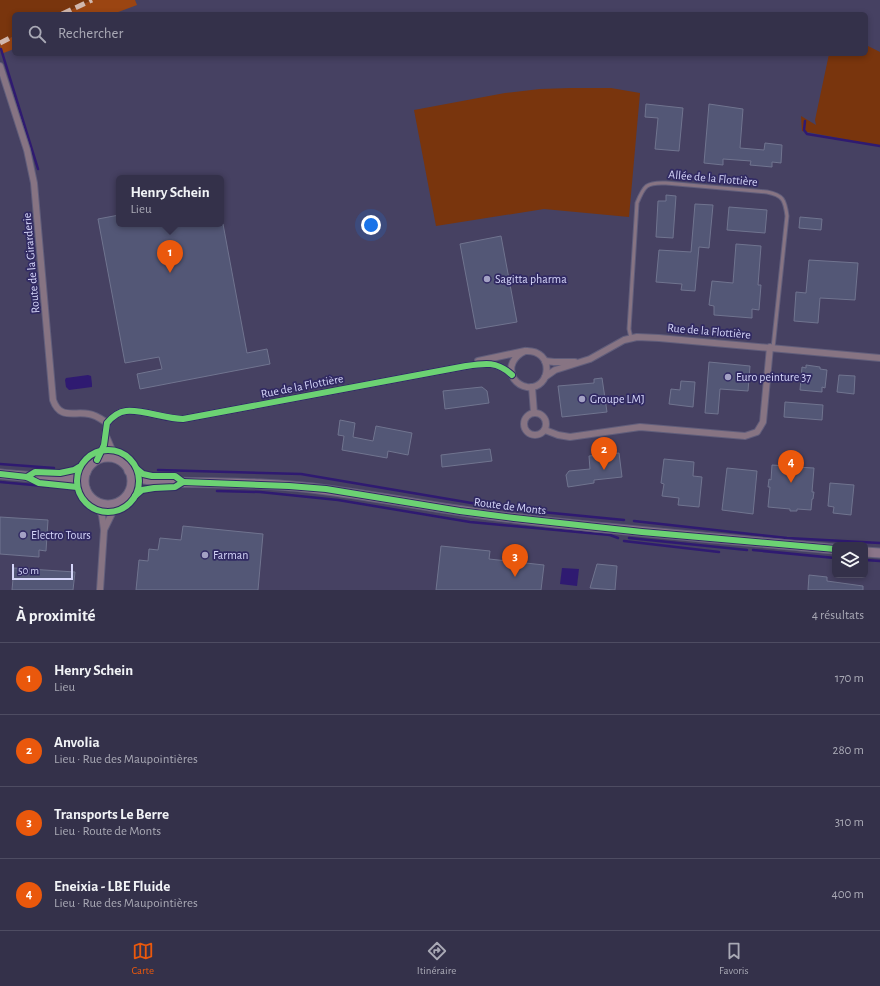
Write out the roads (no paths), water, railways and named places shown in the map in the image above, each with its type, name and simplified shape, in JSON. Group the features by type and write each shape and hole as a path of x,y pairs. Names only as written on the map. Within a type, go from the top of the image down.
{"main road":[{"path":"108,457 119,460 129,471 131,481 129,491 124,498 117,502 105,504 94,500 85,488 84,482 86,472 91,464 97,460 108,457"},
{"name":"Route de Monts","path":"129,471 144,479 164,482 289,486 326,489 460,511 514,518 642,532 832,549"},
{"path":"50,478 73,476 86,472"},
{"path":"0,474 50,478 76,483 85,488"},
{"name":"Route de Monts","path":"129,491 138,486 164,482"},
{"path":"868,552 880,553"}],"street":[{"name":"Route de la Girarderie","path":"0,66 27,150 34,183 53,400 57,410 65,414 91,414 107,423"},
{"name":"Rue de la Flottière","path":"545,377 555,370 590,360 617,342 630,338 659,338 880,358"},
{"path":"545,430 558,435 570,436 640,428 746,436 757,432 763,422 771,348"},
{"path":"471,365 483,360 525,351 537,353 542,356 547,367 545,377 537,385 532,387 520,385 515,381 512,375 512,363 519,354 525,351"},
{"path":"545,361 574,362 590,360"},
{"name":"Rue de la Flottière","path":"107,423 115,416 125,411 183,419 471,365 496,364 505,368 512,375"},
{"path":"532,387 534,413"},
{"path":"534,413 544,416 547,423 545,430 543,433 536,436 532,435 524,426 525,420 530,414 534,413"},
{"path":"97,460 104,445 107,423"},
{"path":"105,432 109,444 119,460"},
{"path":"94,500 102,515 104,530 100,590"},
{"path":"104,530 117,502"}],"lane":[{"name":"Allée de la Flottière","path":"630,338 629,329 637,203 642,190 653,182 666,182 767,192 777,194 785,202 787,216 771,348"}],"waterway":[{"path":"1,49 38,169"},
{"path":"805,121 804,130 807,134 880,146"},
{"path":"0,464 54,468"},
{"path":"158,470 301,474 501,508 624,520"},
{"path":"0,482 44,486"},
{"path":"217,491 260,492 338,500 470,522 610,535 618,538"},
{"path":"634,521 787,538 880,543"},
{"path":"629,538 747,550"},
{"path":"624,541 719,552"},
{"path":"753,550 832,558"},
{"path":"868,560 880,561"}],"place":[{"name":"Henry Schein","path":"170,273"},
{"name":"Sagitta pharma","path":"487,279"},
{"name":"Euro peinture 37","path":"728,377"},
{"name":"Groupe LMJ","path":"582,399"},
{"name":"Anvolia","path":"604,470"},
{"name":"Eneixia - LBE Fluide","path":"791,483"},
{"name":"Electro Tours","path":"23,535"},
{"name":"Farman","path":"205,555"},
{"name":"Transports Le Berre","path":"515,577"}]}
